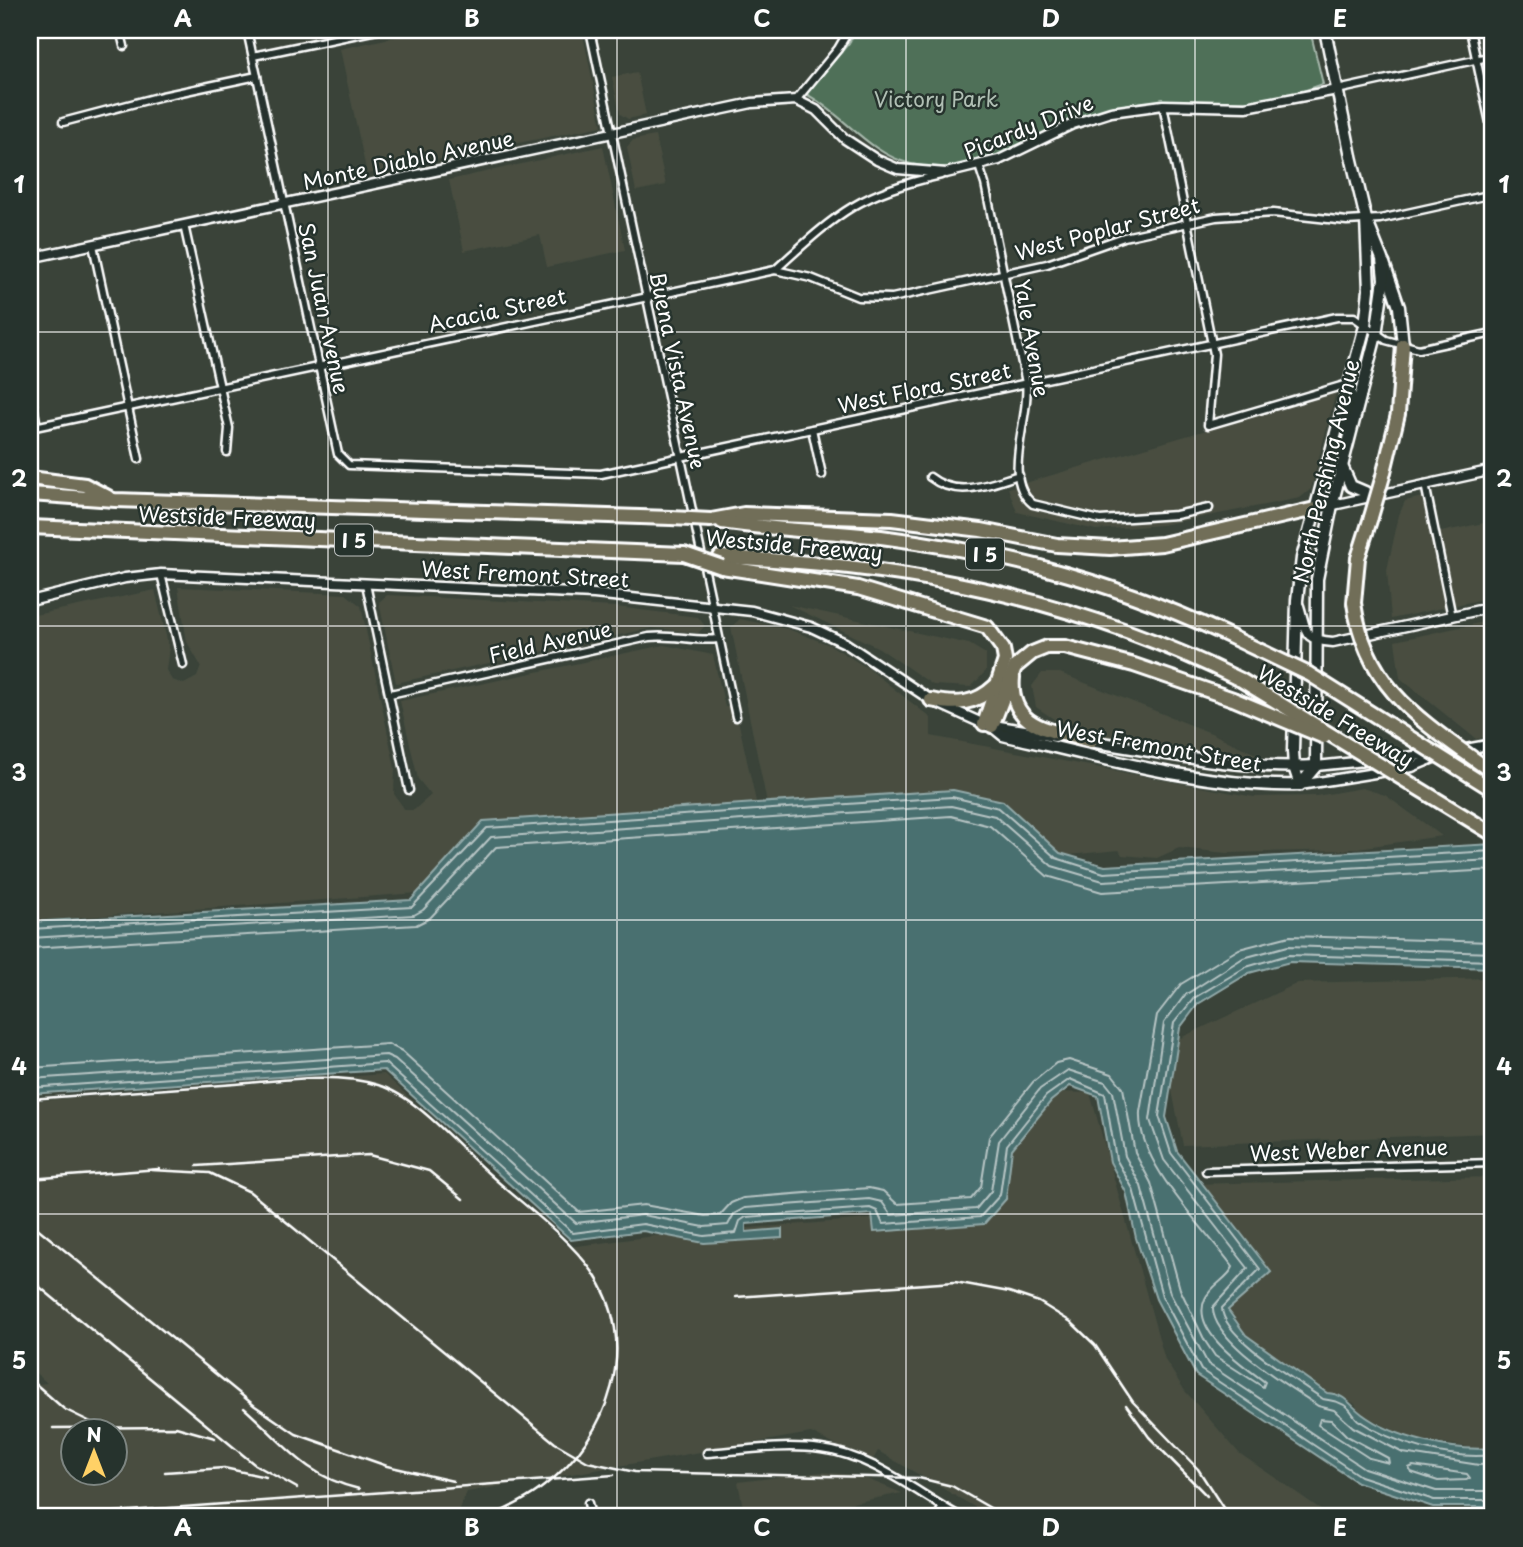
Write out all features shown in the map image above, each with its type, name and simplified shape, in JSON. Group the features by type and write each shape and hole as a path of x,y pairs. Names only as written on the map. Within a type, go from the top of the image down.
{"highway":[{"path":"1404,345 1398,414 1383,477 1358,558 1354,603 1358,630 1367,656 1386,687 1404,706 1493,774"},
{"path":"30,478 85,485 115,500"},
{"name":"Westside Freeway","path":"30,494 115,500 711,520 927,544 1057,570 1140,597 1309,674 1493,790"},
{"path":"711,520 744,514 892,519 959,526 1057,545 1110,548 1162,544 1315,509"},
{"name":"Westside Freeway","path":"30,527 682,554 721,562 852,565 971,585 1113,626 1241,680 1493,834"},
{"path":"721,562 858,588 979,623 993,632 1003,649 1003,674 988,725"},
{"path":"988,725 1015,667 1039,649 1065,647 1133,664 1233,699 1360,752"},
{"path":"1015,667 1012,691 1022,717 1030,724 1091,741"},
{"path":"931,700 955,704 971,702 998,684"}],"main road":[{"name":"North Pershing Avenue","path":"1315,765 1317,579 1332,505 1376,335 1382,299 1382,259 1366,219 1325,30"},
{"name":"North Pershing Avenue","path":"1300,785 1294,767 1297,600 1302,558 1364,326 1369,290 1366,219"},
{"path":"1382,259 1390,273 1399,307 1404,345"},
{"path":"1347,448 1343,436 1352,399 1348,384"},
{"path":"1342,466 1352,486 1372,495"},
{"name":"West Fremont Street","path":"988,725 1181,758 1294,767 1315,765"},
{"name":"West Fremont Street","path":"988,725 1003,735 1104,757 1262,785 1300,785"},
{"path":"1104,757 1124,747"},
{"path":"1300,785 1315,765"}],"street":[{"path":"120,30 124,46"},
{"name":"San Juan Avenue","path":"247,30 338,454 349,465"},
{"path":"253,56 377,30"},
{"name":"Buena Vista Avenue","path":"590,30 736,717"},
{"path":"796,100 838,49 849,30"},
{"path":"1470,30 1493,136"},
{"path":"1337,90 1493,56"},
{"path":"63,122 162,96 257,76"},
{"name":"Picardy Drive","path":"796,100 816,110 845,139 877,160 898,169 946,173 979,166 1073,124 1111,112 1163,105 1246,107 1337,90"},
{"name":"Monte Diablo Avenue","path":"30,258 752,103 796,100"},
{"path":"1163,105 1213,342 1208,425 1348,384"},
{"name":"Yale Avenue","path":"979,166 1026,383 1027,413 1016,462 1019,475"},
{"path":"775,270 830,220 858,201 892,187 946,173"},
{"name":"West Poplar Street","path":"775,270 810,278 858,297 879,299 1058,261 1124,237 1188,223 1273,213 1347,221 1493,194"},
{"path":"184,225 229,428 227,452"},
{"path":"93,245 139,459"},
{"name":"Acacia Street","path":"33,427 645,295 775,270"},
{"name":"West Flora Street","path":"349,465 590,475 1337,317 1354,317 1376,335 1419,349 1493,333"},
{"path":"30,391 33,427"},
{"path":"812,429 822,475"},
{"path":"1315,509 1493,470"},
{"path":"930,477 945,485 968,489 1019,475 1024,494 1033,504 1092,519 1175,515 1209,508"},
{"path":"1425,484 1452,617"},
{"path":"161,574 183,666"},
{"name":"West Fremont Street","path":"30,601 125,578 161,574 594,594 752,611 811,627 845,643 931,700 988,725"},
{"path":"366,584 409,790"},
{"path":"1297,600 1307,634 1316,641 1333,642 1493,607"},
{"name":"Field Avenue","path":"390,694 649,637 673,635 700,641 718,639"},
{"name":"West Fremont Street","path":"1315,765 1444,754 1493,744"},
{"name":"West Fremont Street","path":"1300,785 1412,767 1444,754"},
{"name":"West Weber Avenue","path":"1206,1171 1493,1163"},
{"path":"707,1453 822,1449 869,1464 961,1517"},
{"path":"588,1503 591,1517"},
{"path":"937,1517 943,1507"}],"shaded area":[{"path":"427,30 582,30 602,126 367,174 340,49"},
{"path":"637,72 646,115 628,119 620,114 612,77"},
{"path":"655,136 666,185 636,191 627,147 633,140"},
{"path":"603,146 625,250 547,267 540,235 464,251 449,180"},
{"path":"1336,392 1311,489 1300,498 1162,525 1096,530 1017,512 1008,488"},
{"path":"1427,496 1436,533 1493,521 1493,597 1391,619 1387,570 1399,515 1405,501"},
{"path":"178,587 346,594 361,606 395,768 394,794 405,810 414,810 431,795 418,779 400,701 664,645 713,655 725,707 735,706 759,815 769,813 731,627 740,619 788,629 830,645 869,669 931,718 931,736 1254,797 1316,796 1362,788 1385,795 1442,836 1344,850 1226,853 1179,848 1157,858 1122,855 1119,850 939,868 432,892 30,921 30,811 35,796 30,789 30,616 155,590 169,648 166,670 172,680 184,684 197,677 201,666 187,642"},
{"path":"387,595 616,607 698,617 705,626 698,633 652,628 396,683 379,602"},
{"path":"789,605 969,644 986,654 986,671 971,687 933,685 879,648"},
{"path":"1493,620 1493,736 1476,739 1400,678 1395,641"},
{"path":"1042,673 1060,673 1211,733 1260,756 1189,753 1070,730 1036,707 1032,686"},
{"path":"1493,978 1493,1133 1183,1145 1163,1046 1298,983"},
{"path":"384,1074 569,1247 670,1234 949,1213 1056,1092 1090,1093 1165,1360 1185,1391 1239,1453 1332,1517 992,1517 878,1451 871,1463 811,1433 467,1492 455,1517 30,1517 30,1385 47,1383 30,1368 30,1101"},
{"path":"1493,1177 1493,1448 1481,1449 1408,1438 1360,1413 1355,1404 1338,1394 1327,1393 1246,1335 1215,1294 1188,1184"},
{"path":"821,1472 857,1475 902,1493 782,1517 745,1517 738,1482"}],"green space":[{"name":"Victory Park","path":"856,30 1310,30 1323,84 1265,100 1174,100 1123,106 1096,114 994,158 967,165 940,167 911,164 881,151 820,102 806,94 849,43"}],"water":[{"path":"953,790 1003,801 1060,853 1105,866 1493,844 1493,968 1290,962 1249,973 1198,1004 1180,1028 1166,1117 1177,1151 1271,1272 1228,1310 1246,1335 1327,1393 1343,1397 1362,1414 1390,1430 1425,1442 1461,1448 1493,1448 1493,1507 1433,1507 1357,1482 1196,1375 1156,1299 1136,1238 1126,1192 1110,1162 1098,1096 1070,1086 1051,1101 1012,1149 1006,1199 984,1224 874,1232 872,1214 746,1224 746,1232 782,1229 782,1238 704,1243 643,1231 571,1240 384,1070 30,1094 30,922 411,900 483,821"}],"railway":[{"path":"30,1099 307,1078 343,1079 378,1085 422,1111 557,1233 592,1271 607,1299 615,1328 616,1357 611,1387 601,1415 586,1441 567,1465 531,1495 489,1517"},
{"path":"197,1166 369,1155 429,1171 463,1199"},
{"path":"30,1179 159,1169"},
{"path":"151,1170 210,1173 250,1192 555,1443 588,1462 635,1472 919,1478 952,1486 1006,1517"},
{"path":"30,1222 255,1406 296,1434 387,1466 453,1481"},
{"path":"30,1279 254,1464 297,1488"},
{"path":"736,1297 955,1282 1009,1292 1039,1302 1071,1322 1095,1345 1133,1402 1198,1469 1229,1517"},
{"path":"30,1379 64,1409 83,1418"},
{"path":"1126,1405 1149,1437 1207,1496"},
{"path":"244,1408 309,1467 323,1476 359,1489"},
{"path":"53,1428 176,1427 215,1438"},
{"path":"165,1472 224,1468 266,1477"},
{"path":"49,1517 614,1475"},
{"path":"30,1516 57,1516"}]}
